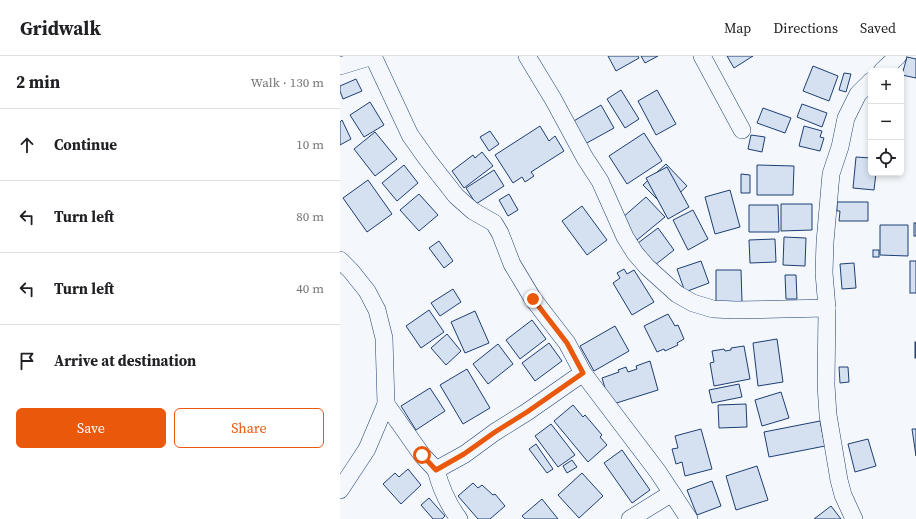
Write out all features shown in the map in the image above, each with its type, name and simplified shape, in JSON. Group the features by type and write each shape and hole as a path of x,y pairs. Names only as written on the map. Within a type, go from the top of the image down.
{"street":[{"path":"340,66 373,56 410,135 426,159 456,196 473,211 494,223 521,281 567,343 583,373 658,472 689,519"},
{"path":"527,56 553,99 585,158 600,181 625,237 635,253 676,294 693,303 713,308 751,310 827,308"},
{"path":"702,56 742,130"},
{"path":"885,68 898,56"},
{"path":"854,519 843,495 839,480 828,415 826,385 827,308 824,273 831,174 840,146 846,118 858,94 868,84"},
{"path":"340,260 367,291 377,310 384,338 386,404 367,449 340,490"},
{"path":"436,470 464,454 583,373"},
{"path":"386,404 422,455 436,470 441,489 447,502 459,519"},
{"path":"630,519 672,493"}],"building":[{"path":"608,56 638,56 639,58 616,71"},
{"path":"641,56 658,56 645,63"},
{"path":"727,56 753,56 734,68"},
{"path":"907,57 916,59 916,78 904,75 904,68"},
{"path":"813,66 838,76 829,101 803,91"},
{"path":"844,73 851,74 846,92 839,90"},
{"path":"356,79 362,91 343,99 340,86"},
{"path":"621,90 639,119 625,128 607,99"},
{"path":"657,90 676,124 656,135 638,101"},
{"path":"370,102 384,125 364,137 350,115"},
{"path":"802,104 827,113 822,127 797,117"},
{"path":"601,105 614,128 585,144 572,122"},
{"path":"763,108 791,118 785,133 757,123"},
{"path":"342,120 351,139 340,145 340,122"},
{"path":"540,126 549,141 555,136 564,151 531,172 534,176 525,182 522,177 513,183 495,155"},
{"path":"804,126 822,131 820,137 824,138 820,151 799,146"},
{"path":"490,131 499,144 489,151 480,137"},
{"path":"375,132 397,159 375,176 354,149"},
{"path":"644,133 662,161 627,184 609,156"},
{"path":"751,135 765,137 762,152 748,149"},
{"path":"482,152 493,166 464,188 452,171 473,155 475,158"},
{"path":"856,157 868,158 868,176 876,176 874,190 853,188"},
{"path":"666,164 687,186 665,207 643,185"},
{"path":"404,165 418,183 397,201 382,183"},
{"path":"757,165 794,166 793,195 757,195"},
{"path":"667,167 689,207 668,219 646,178"},
{"path":"494,170 504,186 476,204 466,188"},
{"path":"741,174 750,175 750,193 741,193"},
{"path":"368,180 392,214 367,232 343,198"},
{"path":"730,190 740,227 715,234 705,197"},
{"path":"419,194 438,215 419,231 400,210"},
{"path":"509,194 518,210 508,216 499,200"},
{"path":"646,197 665,217 637,240 622,222 622,218"},
{"path":"837,202 868,202 868,221 839,221 840,211 837,211"},
{"path":"781,204 812,204 812,230 781,231"},
{"path":"749,205 778,205 779,232 749,232"},
{"path":"582,206 607,240 587,255 562,221"},
{"path":"693,210 708,239 688,250 673,220"},
{"path":"914,223 916,223 916,236 914,236"},
{"path":"880,225 908,225 908,256 880,255"},
{"path":"658,228 674,250 655,265 638,243"},
{"path":"784,237 806,238 805,266 783,265"},
{"path":"775,239 776,262 750,263 749,240"},
{"path":"439,241 453,261 444,268 429,248"},
{"path":"873,250 879,250 879,257 873,257"},
{"path":"701,261 709,283 685,292 677,269"},
{"path":"910,261 916,261 916,293 910,293"},
{"path":"854,263 856,288 842,289 840,264"},
{"path":"624,269 627,274 634,270 654,302 632,315 613,283 620,278 617,273"},
{"path":"716,270 741,270 742,302 716,302"},
{"path":"785,275 796,275 797,299 786,299"},
{"path":"453,289 461,302 440,316 431,303"},
{"path":"429,310 444,332 421,348 406,326"},
{"path":"475,311 489,343 465,353 451,322"},
{"path":"668,314 675,326 678,325 684,339 677,343 678,345 665,351 664,349 657,352 644,326"},
{"path":"532,320 546,339 520,359 506,340"},
{"path":"615,326 629,351 594,371 580,346"},
{"path":"447,334 461,351 446,365 431,348"},
{"path":"777,339 783,382 758,386 753,343"},
{"path":"916,342 916,358 915,358"},
{"path":"549,343 562,361 535,381 522,363"},
{"path":"498,344 513,364 488,384 473,364"},
{"path":"744,346 750,379 714,386 710,363 714,362 712,351 724,349 725,351 731,350 731,348"},
{"path":"650,361 658,390 610,405 602,378 619,372 618,370 626,367 628,372 637,369 636,366"},
{"path":"839,367 848,367 849,382 840,383"},
{"path":"467,369 490,408 463,424 440,385"},
{"path":"739,384 742,397 712,403 709,390"},
{"path":"430,388 445,411 416,430 401,406"},
{"path":"781,392 789,418 762,426 755,400"},
{"path":"746,404 747,427 719,428 718,405"},
{"path":"573,405 583,417 585,415 602,435 600,437 607,445 588,462 554,421"},
{"path":"820,421 825,446 769,457 764,432"},
{"path":"551,424 575,455 558,467 535,436"},
{"path":"701,429 712,469 685,476 682,462 676,464 672,449 678,448 675,436"},
{"path":"912,429 916,429 916,456"},
{"path":"868,439 876,466 855,472 848,444"},
{"path":"536,444 553,469 547,473 529,449"},
{"path":"622,450 650,490 632,503 604,463"},
{"path":"572,460 577,467 567,473 563,466"},
{"path":"757,466 768,500 736,510 726,476"},
{"path":"408,469 421,485 401,504 383,484 395,473 399,477"},
{"path":"582,473 603,496 579,518 558,495"},
{"path":"712,481 721,506 697,515 687,490"},
{"path":"473,483 478,488 482,485 493,495 495,494 505,506 490,519 478,519 458,496"},
{"path":"429,498 445,516 442,519 433,519 421,505"},
{"path":"542,499 558,519 525,519 522,516"},
{"path":"831,506 841,519 814,519"}],"route":[{"path":"422,455 436,470 464,454 583,373 567,343 533,299"}]}
